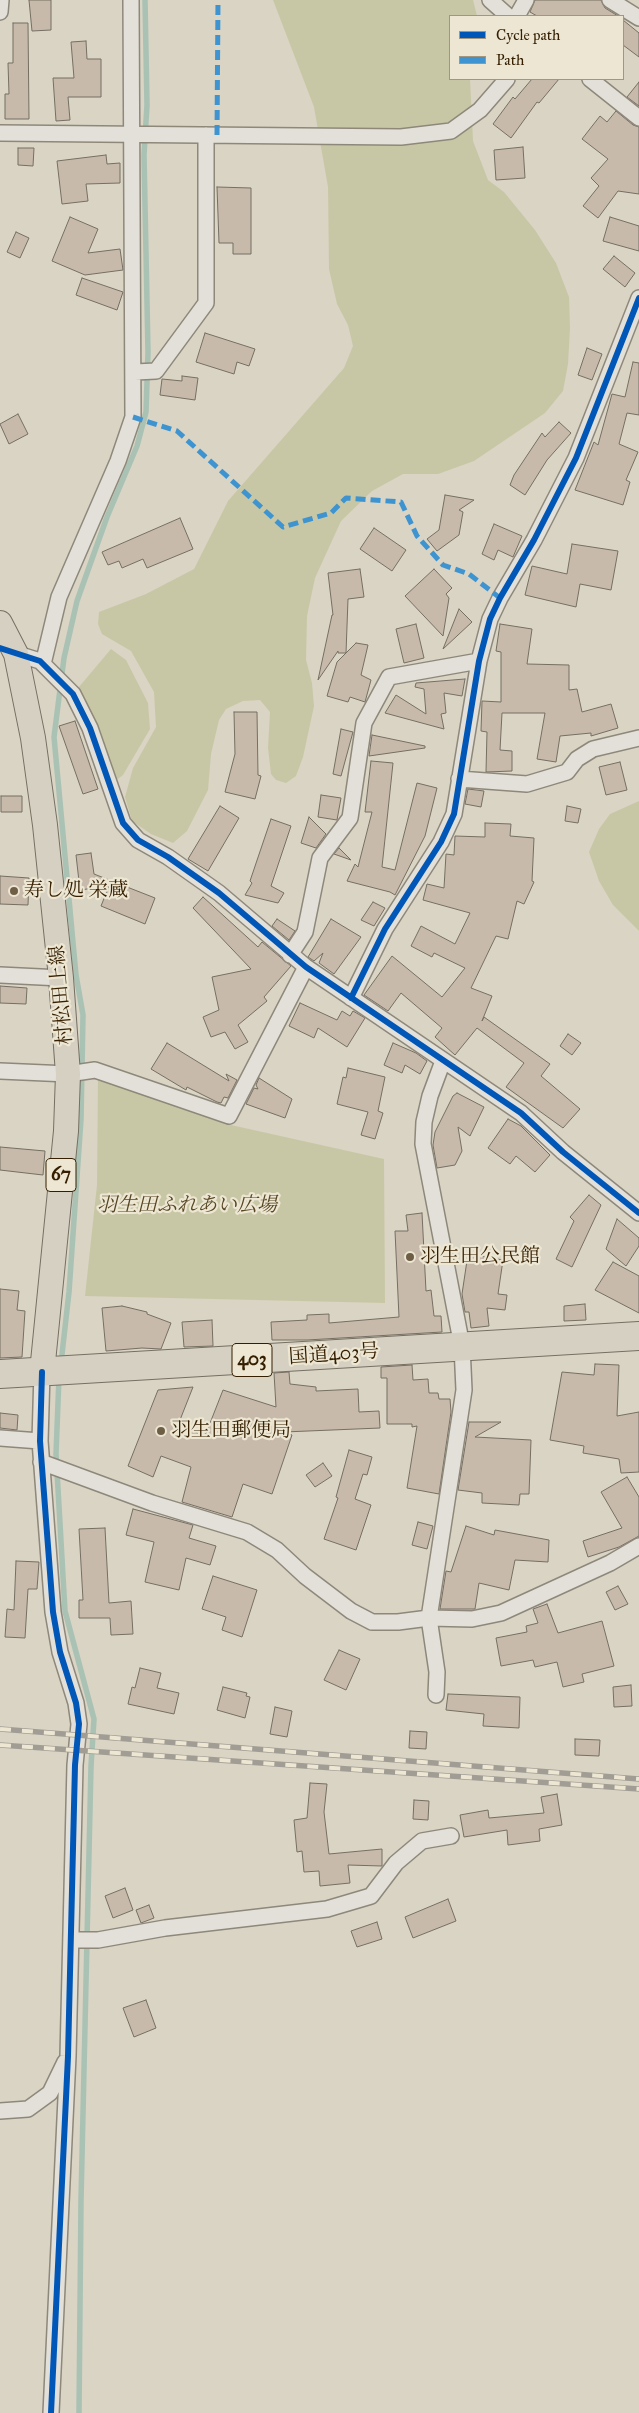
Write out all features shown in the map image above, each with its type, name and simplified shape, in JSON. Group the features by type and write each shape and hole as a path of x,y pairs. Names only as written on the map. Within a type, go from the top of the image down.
{"highway":[{"name":"国道403号","path":"0,1374 639,1336"}],"main road":[{"name":"村松田上線","path":"0,623 35,748 46,825 68,1074 66,1131 42,1372"}],"street":[{"path":"0,12 1,0"},
{"path":"43,664 58,597 118,460 134,417 131,0"},
{"path":"490,0 507,15"},
{"path":"518,15 526,0"},
{"path":"610,0 639,18"},
{"path":"0,133 401,137 451,131 480,110 506,80"},
{"path":"591,80 639,118"},
{"path":"134,372 156,371 206,303 206,134"},
{"path":"351,998 385,929 441,842 454,814 479,661 490,619 534,540 576,458 639,298"},
{"path":"8,651 40,661 73,694 90,728 123,823 138,840 168,857 219,893 306,967 521,1112 563,1152 639,1213"},
{"path":"290,955 305,932 320,858 350,818 364,723 389,677 479,661"},
{"path":"459,779 527,784 568,772 577,759 593,749 639,738"},
{"path":"0,1071 68,1074 95,1070 229,1116 306,967"},
{"path":"0,974 61,978"},
{"path":"436,1695 438,1672 429,1618 464,1390 462,1346 423,1144 424,1122 430,1096 443,1061"},
{"path":"42,1372 40,1441 53,1612 60,1652 76,1703 79,1724 75,1765 68,2056 52,2413"},
{"path":"0,1438 40,1441"},
{"path":"41,1462 152,1503 247,1532 277,1550 305,1576 351,1611 372,1622 398,1622 429,1618 472,1619 501,1613 610,1563 639,1546"},
{"path":"71,1940 98,1940 164,1928 327,1909 371,1896 396,1863 422,1841 451,1836"},
{"path":"0,2111 28,2109 50,2093 68,2056"}],"green space":[{"path":"273,0 473,0 477,15 449,15 449,80 470,80 473,141 488,180 504,192 535,230 556,263 569,297 568,364 563,391 545,413 474,461 438,474 403,474 372,491 341,521 315,578 307,616 306,660 312,683 314,706 303,757 296,776 286,783 276,780 271,774 268,748 270,712 260,700 243,701 226,709 219,720 211,754 208,790 187,831 173,843 151,834 132,821 125,797 133,768 156,727 154,692 131,651 102,634 98,624 99,612 146,594 194,569 228,501 344,368 353,346 348,325 337,304 329,269 328,187 314,107"},
{"path":"111,649 126,660 148,703 150,729 123,775 110,785 73,694"},
{"path":"639,801 639,931 613,905 599,881 589,852 599,829 610,814"},
{"name":"羽生田ふれあい広場","path":"98,1078 231,1125 384,1159 385,1303 85,1296 97,1185"}],"building":[{"path":"29,0 51,0 51,30 32,31"},
{"path":"535,0 601,0 605,8 616,15 535,15 530,12"},
{"path":"624,21 639,33 639,57 624,46"},
{"path":"13,23 28,23 29,119 5,119 5,94 9,94 8,63 13,63"},
{"path":"86,41 87,59 101,59 101,97 68,97 70,120 56,121 53,78 74,78 71,42"},
{"path":"531,80 558,80 539,103 537,102 511,138 493,124 513,97 515,99"},
{"path":"639,82 639,106 627,97"},
{"path":"616,111 633,125 639,127 639,194 618,191 598,218 583,206 599,186 591,178 608,159 582,139 600,116 607,122"},
{"path":"523,147 525,178 496,180 494,150"},
{"path":"18,148 34,148 33,166 18,165"},
{"path":"106,155 107,164 120,163 120,183 86,184 88,201 62,204 57,161"},
{"path":"217,187 251,188 251,254 233,254 233,243 219,243"},
{"path":"70,217 98,229 88,253 120,249 123,270 85,275 52,261"},
{"path":"610,217 639,226 639,251 603,241"},
{"path":"16,232 29,238 20,258 7,252"},
{"path":"614,256 635,273 625,287 603,269"},
{"path":"82,278 123,292 117,310 76,295"},
{"path":"205,333 255,349 249,366 237,362 234,374 196,362"},
{"path":"587,348 602,354 592,380 578,375"},
{"path":"633,362 639,363 639,415 627,413 619,444 638,452 626,480 630,482 623,505 575,490 594,442 598,445 612,394 625,397"},
{"path":"182,376 198,378 195,400 160,395 162,379 182,381"},
{"path":"18,414 28,434 9,444 0,424"},
{"path":"559,422 571,433 547,460 525,495 510,485 514,475 542,433 545,437"},
{"path":"445,495 474,500 459,510 463,512 459,535 437,551 427,539 439,530"},
{"path":"180,518 193,549 147,568 143,559 122,568 119,561 108,565 102,552"},
{"path":"494,524 522,536 513,557 498,550 494,560 482,554"},
{"path":"374,528 406,550 392,571 360,549"},
{"path":"572,544 618,551 611,590 580,584 576,607 525,595 532,566 567,574"},
{"path":"360,569 364,597 348,599 346,653 338,653 338,651 318,680 333,615 328,573"},
{"path":"434,569 452,588 446,594 449,598 443,636 405,596"},
{"path":"459,609 472,622 443,649"},
{"path":"416,624 424,658 404,663 396,629"},
{"path":"500,624 532,629 527,664 569,665 569,690 577,689 582,712 611,704 618,728 591,736 591,733 560,736 556,762 537,759 545,713 502,713 500,750 512,751 512,771 486,772 487,732 481,731 482,701 501,702 501,652 496,651"},
{"path":"356,643 368,645 361,675 371,680 365,702 350,697 348,702 327,696 337,662"},
{"path":"465,679 462,696 444,693 446,713 441,714 444,729 385,713 396,695 426,714 424,689 415,687 416,683"},
{"path":"234,712 257,712 258,775 261,776 255,799 225,792 235,754"},
{"path":"75,721 98,789 83,794 59,726"},
{"path":"341,729 353,732 341,776 333,774"},
{"path":"372,735 425,746 425,748 369,756"},
{"path":"371,761 393,763 382,867 395,870 417,783 437,788 425,836 395,895 347,881 355,864 358,867 372,812 365,812"},
{"path":"620,762 627,790 606,795 599,767"},
{"path":"468,789 484,791 481,807 465,804"},
{"path":"321,795 341,798 337,820 318,817"},
{"path":"1,796 22,796 22,812 1,812"},
{"path":"220,806 239,818 208,871 188,859"},
{"path":"567,806 581,809 578,823 565,821"},
{"path":"309,817 326,834 316,848 301,843"},
{"path":"271,819 291,826 271,886 284,893 278,903 245,895 252,883 250,881"},
{"path":"485,823 511,824 510,836 534,838 532,881 534,882 524,904 517,901 508,939 496,936 471,988 492,996 482,1021 484,1017 550,1064 541,1076 580,1109 563,1128 506,1087 524,1063 477,1028 455,1055 435,1037 442,1028 401,993 388,1011 364,995 392,956 442,997 465,968 434,953 432,957 411,946 421,926 455,944 470,913 423,900 427,884 444,888 446,854 454,855 455,836 485,837"},
{"path":"339,848 351,860 334,854"},
{"path":"91,853 94,874 155,898 145,924 101,906 109,886 80,890 76,855"},
{"name":"寿し処 栄蔵","path":"0,876 29,878 28,905 0,904"},
{"path":"203,897 258,947 262,942 291,966 264,997 267,1001 238,1025 248,1042 235,1049 225,1032 211,1037 203,1017 219,1010 212,977 251,969 193,908"},
{"path":"373,902 385,908 374,926 361,920"},
{"path":"277,919 295,931 289,940 272,926"},
{"path":"331,919 361,937 334,974 319,963 323,953 314,961 308,957"},
{"path":"0,986 27,988 26,1004 0,1003"},
{"path":"300,1003 337,1020 342,1011 350,1016 353,1011 365,1018 347,1047 318,1028 314,1038 289,1026"},
{"path":"568,1034 581,1043 572,1055 560,1046"},
{"path":"167,1043 229,1081 226,1074 237,1080 228,1098 224,1097 221,1103 217,1102 187,1087 186,1090 151,1069"},
{"path":"393,1043 416,1053 427,1061 420,1074 405,1065 402,1073 384,1065"},
{"path":"348,1068 385,1077 378,1111 383,1113 375,1139 361,1135 368,1112 337,1104 343,1077 346,1078"},
{"path":"259,1078 292,1099 285,1118 246,1104 254,1088 258,1089 256,1085"},
{"path":"457,1093 484,1107 470,1136 458,1127 462,1151 455,1165 437,1168 433,1145 435,1132 453,1096"},
{"path":"508,1119 521,1126 550,1155 535,1172 516,1156 510,1164 488,1148"},
{"path":"0,1147 45,1151 43,1175 0,1170"},
{"path":"589,1195 601,1205 572,1267 556,1259 574,1221 570,1217"},
{"path":"422,1213 426,1291 431,1290 434,1316 441,1316 442,1332 307,1340 272,1340 271,1322 307,1320 307,1315 329,1314 329,1323 399,1317 395,1231 408,1231 406,1215"},
{"path":"617,1219 639,1238 639,1246 626,1266 606,1249"},
{"path":"468,1254 503,1260 498,1294 507,1295 505,1310 487,1308 489,1326 471,1328 469,1312 465,1312 462,1294"},
{"path":"613,1262 639,1276 639,1313 595,1290"},
{"path":"0,1289 19,1291 17,1310 25,1311 22,1357 0,1358"},
{"path":"585,1304 586,1320 564,1321 564,1306"},
{"path":"122,1306 147,1312 147,1314 171,1323 161,1349 142,1348 106,1351 102,1308"},
{"path":"212,1320 213,1346 184,1347 182,1322"},
{"path":"595,1364 619,1365 617,1416 639,1412 639,1472 621,1473 619,1459 583,1453 584,1446 550,1440 562,1372 594,1375"},
{"path":"412,1365 413,1380 428,1379 429,1393 438,1393 439,1399 450,1399 451,1412 439,1494 407,1488 417,1426 412,1427 412,1424 387,1424 387,1378 381,1378 381,1367"},
{"path":"289,1372 290,1384 316,1387 316,1391 358,1389 359,1412 379,1411 380,1428 284,1432 292,1435 272,1494 243,1484 232,1517 182,1502 191,1467 161,1456 153,1477 128,1466 158,1390 193,1387 178,1425 205,1436 223,1390 276,1407 274,1373"},
{"path":"0,1413 18,1415 17,1430 0,1428"},
{"path":"469,1422 501,1422 475,1437 531,1440 529,1494 520,1494 519,1505 482,1503 482,1493 458,1490"},
{"path":"349,1450 372,1457 367,1475 363,1474 355,1499 371,1505 356,1550 324,1539 338,1498 336,1497"},
{"path":"323,1463 332,1476 315,1487 306,1475"},
{"path":"627,1477 639,1497 639,1536 619,1547 588,1557 583,1541 622,1528 601,1492"},
{"path":"133,1509 193,1525 189,1538 216,1546 210,1565 186,1558 179,1590 145,1582 154,1542 126,1535"},
{"path":"418,1522 433,1526 427,1549 412,1545"},
{"path":"466,1526 494,1535 495,1530 549,1540 548,1562 515,1560 509,1590 479,1583 475,1609 440,1609 446,1571 451,1572"},
{"path":"105,1528 109,1603 131,1601 133,1634 111,1635 110,1618 79,1618 79,1600 83,1600 79,1529"},
{"path":"16,1561 39,1562 37,1589 28,1589 25,1638 5,1637 7,1609 14,1610"},
{"path":"213,1576 257,1590 242,1637 222,1630 226,1617 202,1609"},
{"path":"618,1586 628,1604 615,1610 606,1592"},
{"path":"547,1604 558,1633 602,1621 614,1666 582,1674 584,1682 563,1687 557,1662 535,1667 533,1660 501,1666 496,1638 527,1632 526,1626 538,1623 533,1609"},
{"path":"339,1650 360,1659 346,1690 324,1680"},
{"path":"140,1668 161,1673 157,1688 179,1693 174,1714 128,1704 132,1687 135,1688"},
{"path":"631,1685 632,1706 614,1707 613,1687"},
{"path":"223,1687 247,1693 246,1696 250,1697 245,1718 217,1710"},
{"path":"448,1694 520,1697 519,1728 483,1726 484,1714 446,1710"},
{"path":"275,1707 292,1711 287,1737 270,1734"},
{"path":"410,1731 427,1732 426,1749 409,1748"},
{"path":"575,1739 600,1740 599,1756 575,1755"},
{"path":"310,1783 327,1784 324,1812 329,1854 382,1849 382,1866 348,1865 350,1883 320,1886 319,1871 304,1872 302,1851 297,1852 294,1820 307,1818"},
{"path":"557,1794 562,1825 539,1829 540,1841 508,1845 507,1830 464,1837 460,1815 488,1810 489,1818 544,1813 541,1797"},
{"path":"414,1800 429,1801 428,1820 413,1819"},
{"path":"125,1888 133,1910 113,1918 105,1896"},
{"path":"448,1899 456,1921 413,1938 405,1917"},
{"path":"149,1905 154,1918 141,1923 136,1910"},
{"path":"377,1922 382,1939 357,1947 351,1931"},
{"path":"146,2000 156,2028 134,2037 123,2008"}],"waterway":[{"path":"61,1363 69,1292 81,1119 83,1015 76,975 54,737 64,658 77,601 107,517 137,446 146,412 148,352 144,155 147,105 145,0"},
{"path":"59,1377 56,1454 65,1611 94,1719 91,1766 81,2200 79,2413"}],"railway":[{"path":"0,1729 639,1779"},
{"path":"0,1745 639,1789"}],"marked path":[{"path":"217,135 218,0"},
{"path":"133,417 177,431 283,527 331,513 346,498 401,502 417,536 443,565 469,574 500,598"}],"cycle path":[{"path":"351,998 385,929 441,842 454,814 479,661 490,619 534,540 576,458 639,298"},
{"path":"0,648 40,661 73,694 90,728 123,823 138,840 168,857 219,893 306,967 521,1113 563,1152 639,1213"},
{"path":"42,1372 40,1441 53,1612 60,1652 76,1703 79,1724 75,1765 68,2056 51,2413"}],"place":[{"name":"寿し処 栄蔵","path":"14,891"},
{"name":"羽生田公民館","path":"410,1257"},
{"name":"羽生田郵便局","path":"161,1431"}]}
